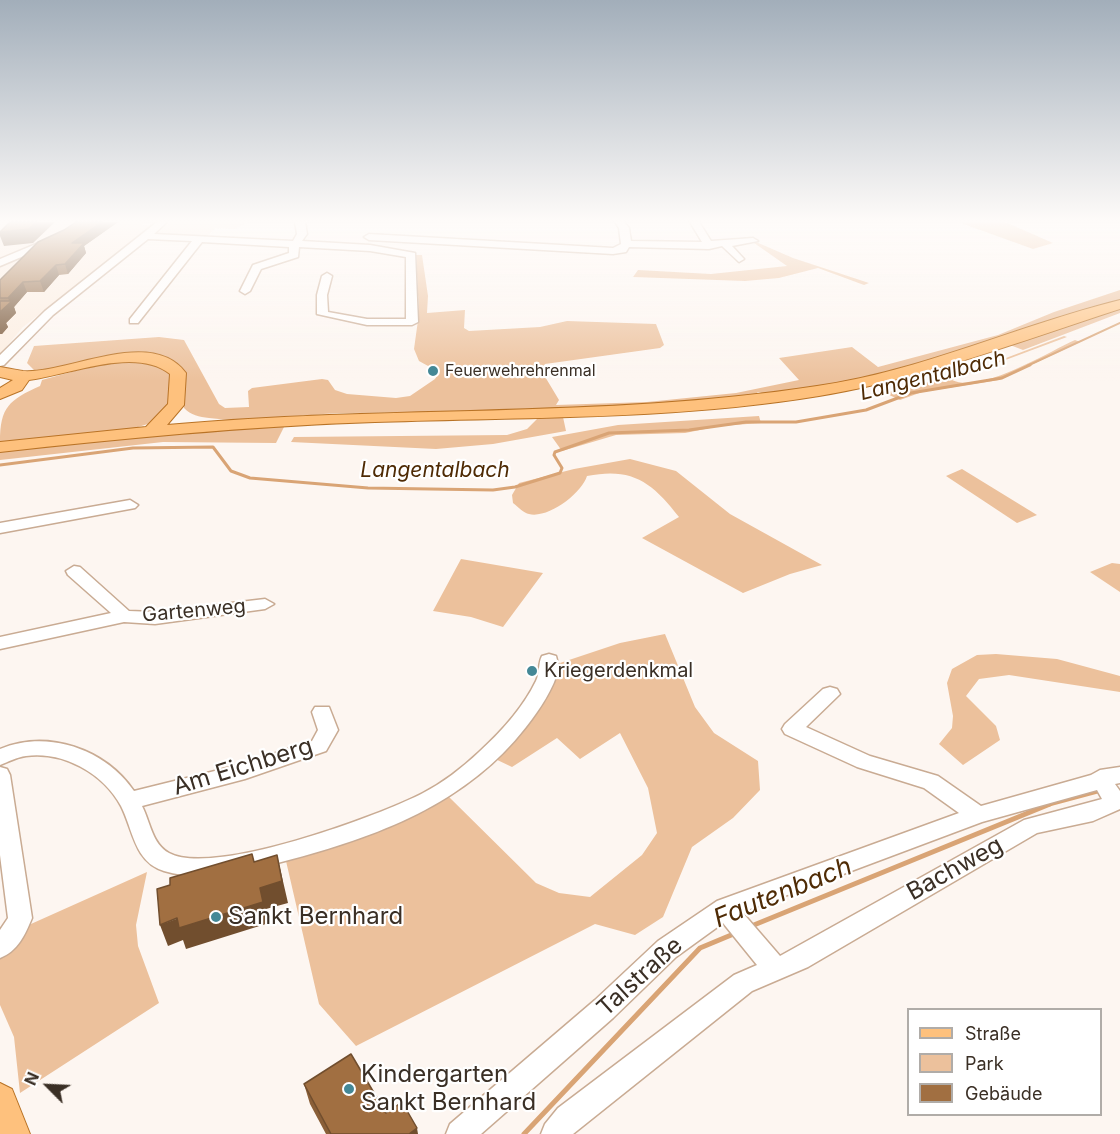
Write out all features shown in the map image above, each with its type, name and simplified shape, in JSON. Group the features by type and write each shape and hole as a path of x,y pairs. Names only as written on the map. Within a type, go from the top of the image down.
{"main road":[{"path":"7,446 240,424 369,417 646,410 819,391 898,375 956,359 1120,304"},
{"path":"6,382 125,358 165,363 178,373 178,409 160,430"},
{"path":"178,409 195,418 240,424"},
{"path":"0,1101 12,1134"}],"street":[{"path":"6,382 12,353 27,334 96,275"},
{"path":"134,321 171,275"},
{"path":"245,291 253,275"},
{"path":"327,276 322,295 323,314 367,322 412,322 411,275"},
{"path":"0,528 130,505"},
{"name":"Gartenweg","path":"74,571 124,616"},
{"name":"Gartenweg","path":"0,643 124,616 155,618 265,604"},
{"path":"0,757 24,748 58,750 93,762 129,801 150,851 175,865 220,865 334,840 432,798 483,762 532,704 550,674 552,665 549,660"},
{"path":"830,694 792,729 864,762 931,782 978,815"},
{"name":"Am Eichberg","path":"129,801 244,771 319,746 327,739 329,725 322,712"},
{"path":"0,775 20,918 14,932 0,947"},
{"name":"Talstraße","path":"460,1134 604,1010 667,949 725,908 978,815 1111,782"},
{"name":"Bachweg","path":"555,1134 568,1118 743,983 799,959 874,914 1032,826 1093,812 1116,802 1111,782"},
{"path":"725,908 775,968"}],"shaded area":[{"path":"0,275 90,275 23,327 0,354"}],"green space":[{"path":"417,275 425,275 428,296 427,313 465,310 464,328 469,331 540,327 567,321 656,324 664,345 660,348 545,364 541,370 559,400 556,405 647,402 736,393 799,380 779,358 852,347 878,367 998,335 1054,312 1120,290 1120,300 956,355 845,383 766,394 758,392 752,397 702,402 551,410 333,413 226,420 199,416 184,408 185,375 182,368 174,363 149,356 37,373 27,363 34,346 159,337 184,340 219,404 225,408 249,407 248,391 252,388 322,379 328,380 335,390 347,394 396,398 410,396 435,379 439,372 419,361 414,349 419,313"},
{"path":"634,275 791,275 745,281 633,277"},
{"path":"837,275 844,275 869,283 864,285"},
{"path":"1120,306 1120,313 1023,350 1010,345"},
{"path":"1064,336 1067,337 952,380 964,383 996,377 1075,340 1080,342 999,380 922,392 900,400 885,393 969,372"},
{"path":"138,361 164,368 170,375 168,408 154,422 135,428 0,442 2,420 8,406 40,386 42,380 104,363"},
{"path":"759,416 761,423 720,426 685,433 616,435 562,451 552,437 618,425"},
{"path":"539,417 563,417 566,431 493,444 436,449 291,442 294,437 507,435 527,429"},
{"path":"285,425 276,443 163,442 0,460 0,450"},
{"path":"630,459 676,471 730,514 822,565 790,574 743,593 642,538 679,517 650,486 629,476 603,474 587,476 584,483 571,497 545,513 529,514 513,503 512,495 519,483 574,469"},
{"path":"962,469 1037,515 1017,523 946,476"},
{"path":"461,559 543,573 503,627 471,617 433,611"},
{"path":"1112,563 1120,564 1120,592 1090,572"},
{"path":"665,634 695,707 714,733 758,761 760,790 733,818 692,847 663,917 635,935 595,924 356,1046 319,1004 286,861 449,797 536,883 559,893 590,897 642,855 657,833 648,788 620,733 580,759 557,738 512,767 491,757 557,664 620,643"},
{"path":"996,654 1057,659 1120,676 1120,692 1009,675 979,679 966,696 996,726 1000,740 963,765 939,744 952,728 953,716 947,683 952,669 977,655"},
{"path":"147,872 136,925 138,946 159,1003 20,1093 14,1037 0,1005 0,954 22,928"}],"building":[{"path":"5,275 46,275 40,281 23,282 8,298 0,298 0,280"},
{"path":"0,301 12,301 0,312"},
{"path":"252,854 254,862 277,855 282,881 260,888 263,902 179,928 177,918 160,925 157,889 170,885 170,878"},
{"path":"351,1054 386,1113 402,1102 417,1128 409,1134 331,1134 304,1084"}],"waterway":[{"name":"Langentalbach","path":"1027,366 1120,323"},
{"name":"Langentalbach","path":"0,465 133,448 213,447 231,471 250,478 368,488 493,490 515,487 560,473 562,468 554,455 555,452 609,433 689,430 746,422 796,422 866,410 911,393 1002,378 1030,365"},
{"name":"Fautenbach","path":"1046,805 1102,790"},
{"name":"Fautenbach","path":"749,927 1050,804"},
{"name":"Fautenbach","path":"524,1134 700,948 736,933"}],"place":[{"name":"Feuerwehrehrenmal","path":"433,371"},
{"name":"Kriegerdenkmal","path":"532,671"},
{"name":"Sankt Bernhard","path":"216,917"},
{"name":"Kindergarten Sankt Bernhard","path":"349,1089"}]}
